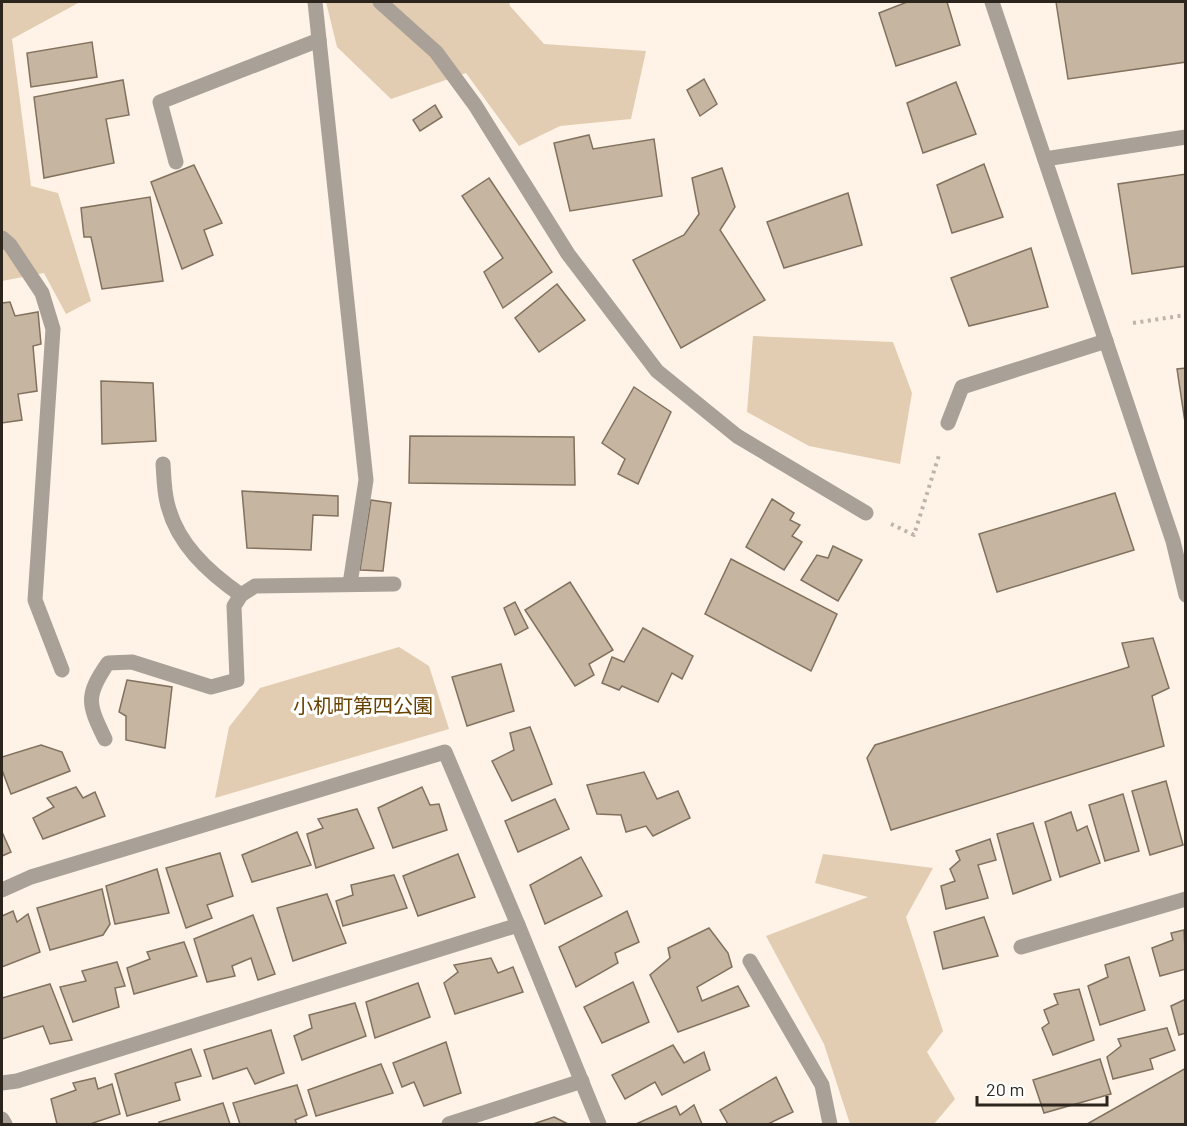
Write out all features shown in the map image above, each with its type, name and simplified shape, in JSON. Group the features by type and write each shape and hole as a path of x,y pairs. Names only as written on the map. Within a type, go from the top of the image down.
{"street":[{"path":"315,2 366,480 350,584"},
{"path":"380,2 436,52 475,105 568,254 657,371 737,436 866,513"},
{"path":"992,2 1173,542 1185,595"},
{"path":"176,162 160,102 319,40"},
{"path":"1045,159 1185,137"},
{"path":"2,238 10,245 42,293 53,329 36,600 62,670"},
{"path":"948,423 962,387 1104,335"},
{"path":"163,464 167,502 176,529 194,555 215,577 241,595"},
{"path":"105,739 94,717 90,702 95,681 108,663 132,662 211,687 237,680 234,606 241,595 255,586 394,584"},
{"path":"2,890 31,877 445,752 582,1081 598,1125"},
{"path":"1021,947 1185,899"},
{"path":"2,1083 28,1078 518,925"},
{"path":"750,960 822,1085 830,1125"},
{"path":"449,1125 582,1081"},
{"path":"2,1119 5,1125"}],"path":[{"path":"1104,335 1185,315"},
{"path":"866,513 914,535 948,423"}],"green space":[{"path":"2,2 80,2 12,39 31,186 58,193 91,301 66,314 44,273 2,281"},
{"path":"326,2 509,2 544,44 646,51 631,119 560,126 519,146 466,73 391,99 337,47"},
{"path":"753,336 893,342 912,393 900,464 809,446 747,412"},
{"name":"小机町第四公園","path":"399,647 429,666 449,729 215,798 229,727 260,688"},
{"path":"823,854 933,868 906,917 943,1031 927,1052 955,1099 934,1124 850,1124 824,1044 766,936 868,897 815,883"}],"building":[{"path":"907,2 947,2 960,45 896,66 879,13"},
{"path":"1056,2 1186,2 1186,62 1068,79"},
{"path":"92,42 97,77 31,87 27,53"},
{"path":"704,79 717,104 700,116 687,90"},
{"path":"123,80 129,115 106,119 114,163 44,178 34,97"},
{"path":"956,82 976,134 923,153 907,103"},
{"path":"435,105 442,117 420,131 413,120"},
{"path":"589,135 593,149 654,139 662,196 570,211 554,143"},
{"path":"984,164 1003,217 952,233 937,185"},
{"path":"194,165 222,223 204,230 213,255 182,269 151,182"},
{"path":"722,168 735,207 720,230 765,300 681,348 633,260 684,235 699,214 692,178"},
{"path":"1186,174 1186,266 1132,274 1118,184"},
{"path":"489,178 552,272 503,308 484,272 503,258 462,196"},
{"path":"848,193 862,245 784,268 767,222"},
{"path":"150,197 163,281 102,289 91,237 84,237 81,208"},
{"path":"1031,248 1048,307 969,326 951,278"},
{"path":"557,284 585,320 539,352 515,318"},
{"path":"10,302 15,316 38,312 41,344 33,346 37,391 18,394 22,420 2,423 2,303"},
{"path":"1186,368 1186,429 1177,369"},
{"path":"101,381 153,383 156,441 102,444"},
{"path":"634,387 671,412 638,484 618,474 625,459 602,443"},
{"path":"410,436 574,437 575,485 409,483"},
{"path":"242,491 338,496 338,516 313,515 311,550 247,548"},
{"path":"1115,493 1134,550 997,592 979,534"},
{"path":"772,499 794,513 790,520 800,525 792,536 802,542 784,570 746,547"},
{"path":"371,500 391,503 383,571 360,570"},
{"path":"833,546 862,560 838,601 801,580 817,555 828,558"},
{"path":"731,559 837,614 811,671 705,614"},
{"path":"570,582 613,650 589,664 594,675 575,686 525,610"},
{"path":"515,602 528,628 515,635 504,608"},
{"path":"643,628 693,656 682,679 672,673 658,702 622,686 619,690 602,683 612,657 624,662"},
{"path":"1153,638 1169,688 1152,696 1164,746 891,830 867,758 875,745 1129,667 1122,643"},
{"path":"501,664 514,711 467,726 452,677"},
{"path":"127,680 172,687 165,748 126,740 126,716 119,712"},
{"path":"530,727 552,784 512,801 492,761 514,750 510,733"},
{"path":"41,745 62,752 70,771 11,794 2,770 2,757"},
{"path":"644,772 657,799 678,791 690,818 653,836 646,826 626,832 621,815 597,814 587,785"},
{"path":"1166,781 1183,845 1150,855 1132,791"},
{"path":"76,787 83,798 95,792 105,816 43,839 33,818 54,807 47,798"},
{"path":"422,787 430,805 439,804 447,830 393,848 378,808"},
{"path":"1123,794 1139,851 1105,861 1089,805"},
{"path":"555,799 569,829 518,852 505,821"},
{"path":"357,809 374,848 316,868 307,834 323,828 318,819"},
{"path":"1071,812 1077,831 1087,826 1100,863 1060,877 1045,822"},
{"path":"1033,823 1051,880 1013,894 997,834"},
{"path":"2,832 11,852 2,856"},
{"path":"297,832 311,865 252,882 242,855"},
{"path":"990,839 996,860 978,865 988,898 946,909 941,886 955,881 950,869 960,860 956,851"},
{"path":"220,853 233,896 207,905 212,918 186,928 166,868"},
{"path":"458,854 475,897 418,916 403,876"},
{"path":"581,857 602,896 545,924 530,885"},
{"path":"157,869 169,913 115,924 106,886"},
{"path":"394,875 407,908 343,926 336,901 353,895 351,885"},
{"path":"102,889 110,924 103,935 50,950 37,908"},
{"path":"327,894 346,943 293,961 277,908"},
{"path":"13,911 17,922 28,914 40,952 2,967 2,916"},
{"path":"627,911 639,942 615,953 618,963 576,987 559,947"},
{"path":"253,915 275,974 258,980 251,958 232,966 235,976 207,982 194,939"},
{"path":"984,917 998,956 943,969 934,932"},
{"path":"709,928 728,953 732,967 697,987 702,1001 738,986 749,1006 678,1032 650,975 670,958 668,948"},
{"path":"1184,930 1186,969 1160,976 1152,948 1173,940 1171,933"},
{"path":"184,942 197,976 134,994 127,968 150,959 147,952"},
{"path":"1129,957 1145,1010 1100,1025 1088,986 1108,977 1105,965"},
{"path":"491,958 498,973 513,967 523,992 455,1014 444,983 458,972 454,965"},
{"path":"117,962 125,986 115,988 119,1007 73,1022 60,987 86,981 82,971"},
{"path":"633,982 649,1022 602,1043 584,1007"},
{"path":"418,983 430,1017 375,1038 366,1002"},
{"path":"50,984 72,1040 50,1044 43,1026 2,1039 2,998"},
{"path":"1079,989 1094,1040 1053,1055 1042,1028 1049,1023 1044,1010 1058,1004 1054,994"},
{"path":"1186,999 1186,1033 1179,1035 1171,1006"},
{"path":"355,1003 366,1036 302,1060 294,1036 312,1028 309,1015"},
{"path":"1167,1028 1175,1050 1150,1059 1153,1069 1113,1079 1107,1057 1121,1046 1118,1039"},
{"path":"271,1030 284,1073 255,1084 247,1068 213,1079 204,1050"},
{"path":"446,1042 461,1093 424,1106 414,1082 402,1087 393,1063"},
{"path":"673,1045 684,1063 704,1052 710,1070 662,1095 655,1082 625,1099 612,1075"},
{"path":"191,1049 201,1076 175,1083 180,1100 127,1116 115,1074"},
{"path":"1100,1059 1111,1094 1044,1113 1033,1080"},
{"path":"381,1064 393,1093 316,1116 308,1090"},
{"path":"1186,1068 1186,1124 1087,1124"},
{"path":"776,1077 793,1112 768,1124 728,1124 720,1110"},
{"path":"95,1078 98,1089 112,1084 120,1114 90,1124 57,1124 51,1099 76,1090 73,1083"},
{"path":"297,1085 307,1115 295,1120 297,1124 240,1124 233,1103"},
{"path":"223,1103 230,1124 159,1124 159,1122"},
{"path":"694,1105 702,1124 636,1124 676,1106 680,1115"},
{"path":"554,1117 568,1124 533,1124"}]}
